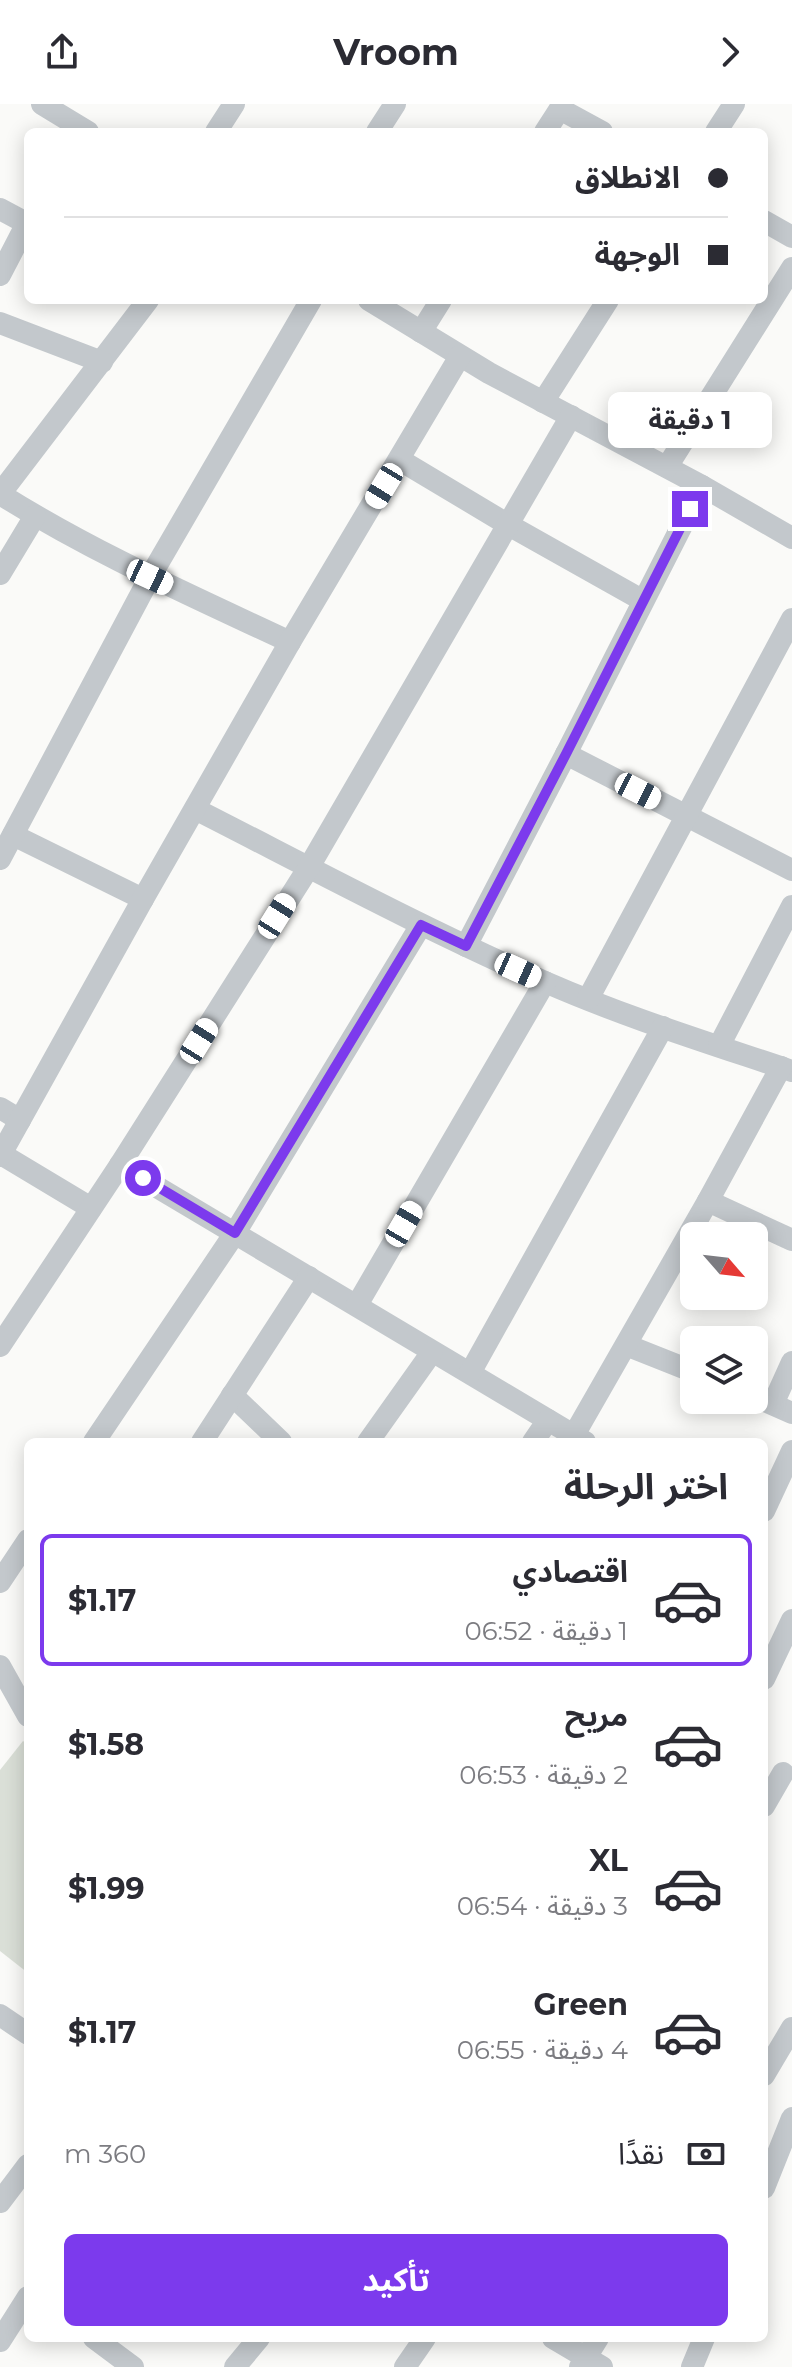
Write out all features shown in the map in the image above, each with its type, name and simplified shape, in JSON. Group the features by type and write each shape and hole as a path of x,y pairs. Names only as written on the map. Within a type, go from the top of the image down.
{"street":[{"path":"42,104 70,112 84,128"},
{"path":"219,128 234,104"},
{"path":"380,128 395,104"},
{"path":"719,128 734,104"},
{"path":"547,128 561,106 596,128"},
{"path":"0,209 24,222"},
{"path":"768,223 792,237"},
{"path":"0,275 24,231"},
{"path":"667,467 792,268"},
{"path":"145,304 0,494 150,577 290,642"},
{"path":"0,859 150,577 309,304"},
{"path":"376,304 460,356 790,534"},
{"path":"421,332 438,304"},
{"path":"543,402 605,304"},
{"path":"0,323 102,362"},
{"path":"91,1208 1,1155 290,642 460,356"},
{"path":"0,1346 120,1165 309,867 571,416"},
{"path":"400,460 642,600"},
{"path":"466,946 702,486"},
{"path":"0,574 35,516"},
{"path":"588,999 792,619"},
{"path":"566,754 792,870"},
{"path":"120,1165 580,1438 626,1345 786,1069 545,982 421,925 195,809"},
{"path":"13,835 143,899"},
{"path":"719,1046 792,906"},
{"path":"97,1438 235,1233 421,925"},
{"path":"357,1305 545,982"},
{"path":"470,1373 663,1027"},
{"path":"0,1108 20,1120"},
{"path":"708,1201 792,1240"},
{"path":"205,1438 309,1277"},
{"path":"626,1345 680,1366"},
{"path":"371,1438 432,1352"},
{"path":"773,1404 792,1362"},
{"path":"232,1395 277,1438"},
{"path":"536,1438 548,1420"},
{"path":"768,1502 792,1451"},
{"path":"0,1582 24,1546"},
{"path":"771,1645 792,1620"},
{"path":"0,1666 24,1709"},
{"path":"768,1797 780,1771"},
{"path":"0,2015 24,2031"},
{"path":"774,2062 792,2028"},
{"path":"768,2178 792,2118"},
{"path":"0,2202 24,2170"},
{"path":"0,2341 24,2303"},
{"path":"99,2342 133,2367"},
{"path":"235,2367 256,2342"},
{"path":"405,2367 422,2342"},
{"path":"559,2342 589,2364 597,2342"},
{"path":"692,2367 702,2342"}],"shaded area":[{"path":"24,1742 24,1970 0,1951 0,1770"}],"route":[{"path":"143,1178 235,1233 421,925 466,946 690,509"}]}
